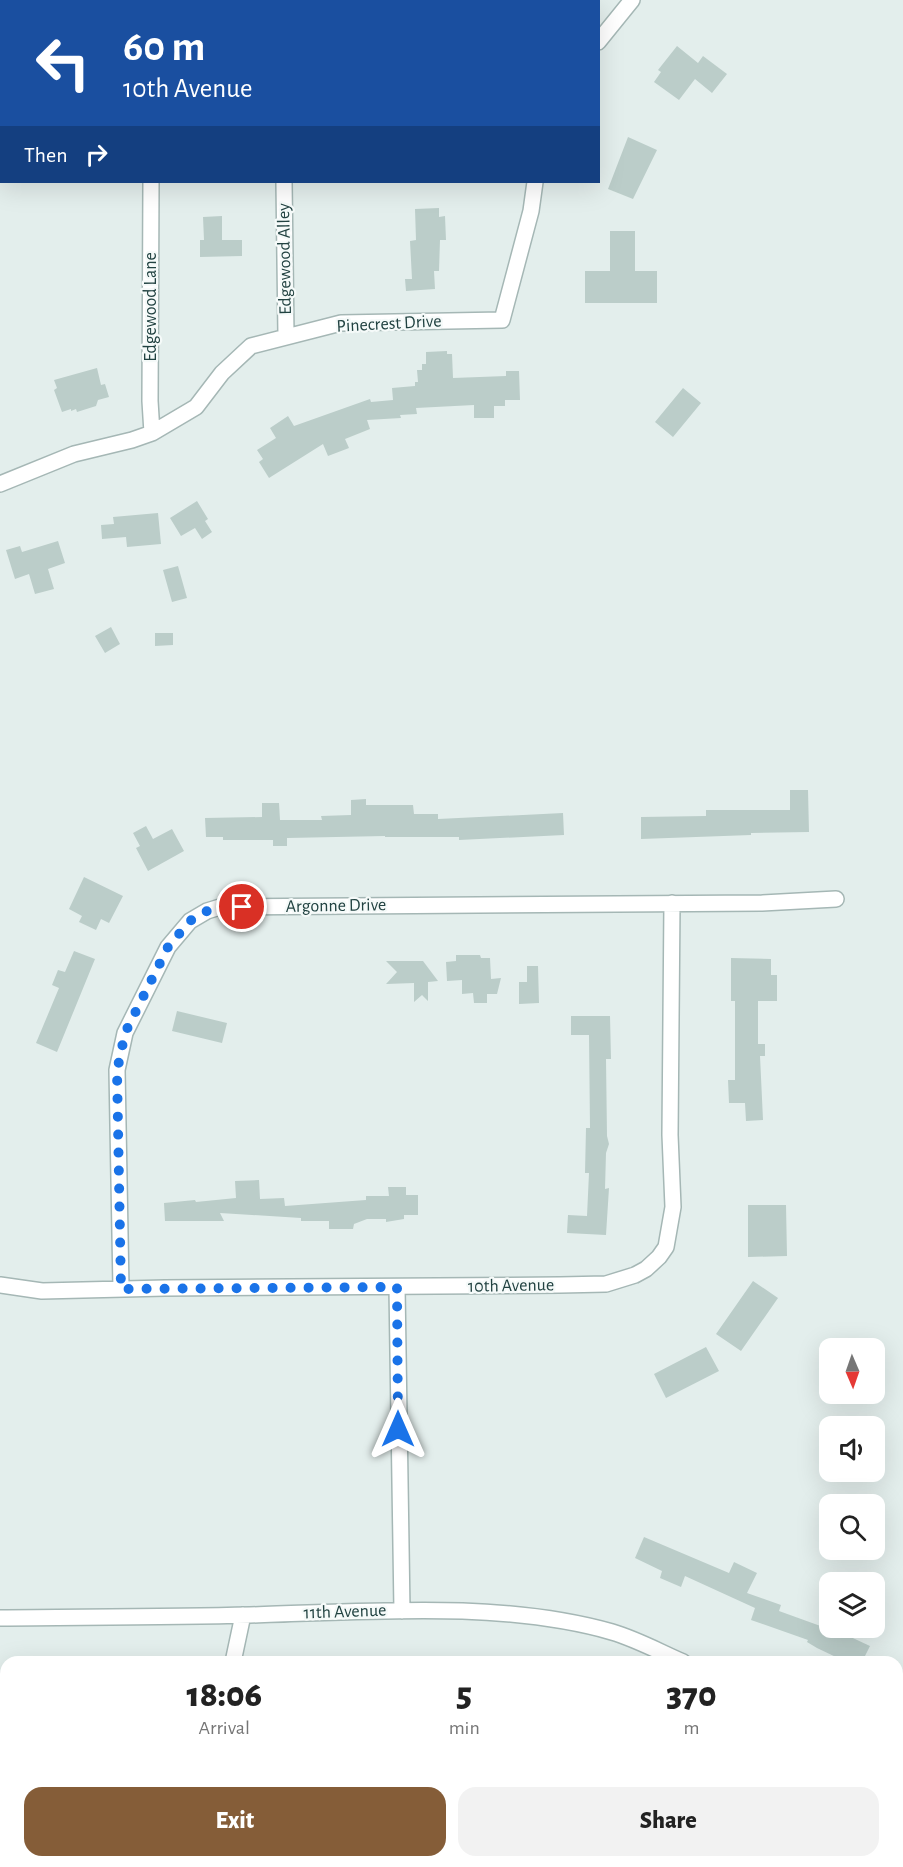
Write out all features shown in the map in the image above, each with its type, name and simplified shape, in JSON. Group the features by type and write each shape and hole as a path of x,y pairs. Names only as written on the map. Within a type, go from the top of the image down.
{"street":[{"path":"600,40 632,0"},
{"name":"Edgewood Lane","path":"151,183 150,401 152,433"},
{"name":"Edgewood Alley","path":"284,183 286,336"},
{"name":"Pinecrest Drive","path":"0,483 74,454 152,433 196,407 222,373 251,346 341,323 502,320 531,211 535,183"},
{"name":"Argonne Drive","path":"121,1289 117,1071 119,1056 125,1033 168,947 190,921 207,911 220,907 762,903 836,899"},
{"name":"10th Avenue","path":"0,1286 42,1291 606,1284 646,1269 666,1247 673,1207 670,1135 672,903"},
{"path":"397,1287 402,1611"},
{"name":"11th Avenue","path":"0,1618 402,1611 522,1615 613,1632 669,1656"},
{"path":"234,1656 243,1615"}],"building":[{"path":"677,46 698,63 703,56 727,74 712,93 695,79 679,100 654,82 661,72 658,70"},
{"path":"628,137 657,150 633,199 608,189"},
{"path":"439,208 439,217 445,216 446,240 440,240 439,271 434,271 435,289 406,291 405,279 412,279 410,241 416,240 415,209"},
{"path":"222,216 222,240 242,240 242,256 200,257 200,240 204,240 203,217"},
{"path":"610,231 635,231 635,271 657,271 657,303 585,303 585,271 610,271"},
{"path":"447,351 447,354 452,354 453,378 506,376 506,371 519,371 520,400 505,400 505,406 494,406 494,418 474,418 474,405 416,408 417,414 400,415 401,418 367,420 370,429 345,439 349,448 328,456 323,444 269,478 259,462 263,459 257,450 276,438 270,428 288,416 294,426 370,399 371,402 393,400 392,388 415,386 415,382 418,382 417,370 422,370 422,364 426,364 426,352"},
{"path":"97,368 101,385 105,384 109,397 98,400 96,406 77,412 76,409 71,411 71,409 62,412 54,390 57,388 54,380"},
{"path":"683,388 701,403 673,437 655,422"},
{"path":"197,501 208,519 205,521 212,532 202,539 195,528 181,536 170,518"},
{"path":"158,513 161,544 127,547 126,537 102,539 101,525 114,524 113,517"},
{"path":"58,541 65,563 48,569 54,589 35,594 29,574 15,579 6,550 20,546 22,552"},
{"path":"178,566 187,598 172,602 163,570"},
{"path":"111,627 120,644 105,653 95,636"},
{"path":"155,633 173,633 173,645 155,646"},
{"path":"790,790 808,790 809,832 641,839 641,817 706,816 706,810 790,810"},
{"path":"366,799 366,805 413,805 414,814 438,814 438,819 563,813 564,835 459,840 459,837 385,836 287,838 287,846 273,846 273,840 223,840 223,837 206,837 205,818 262,817 262,803 279,803 280,820 322,820 321,816 351,815 351,800"},
{"path":"146,826 153,839 172,829 184,851 148,871 136,848 140,846 133,833"},
{"path":"84,877 123,896 109,923 101,919 96,930 79,922 82,916 69,909"},
{"path":"74,951 95,959 57,1052 36,1043 59,988 52,985 58,970 65,972"},
{"path":"456,955 480,955 481,958 490,958 491,979 501,978 497,994 487,994 487,1003 474,1003 473,993 462,994 462,980 447,981 446,962 456,961"},
{"path":"731,958 771,959 771,975 777,975 777,1001 758,1001 758,1044 765,1044 765,1056 760,1056 763,1120 746,1121 745,1103 729,1103 728,1080 735,1080 735,1001 731,1001"},
{"path":"386,961 423,961 438,981 428,982 428,1001 422,995 414,1002 414,983 386,984 397,972"},
{"path":"527,966 538,966 539,1003 519,1004 519,982 527,982"},
{"path":"177,1011 227,1023 222,1043 172,1031"},
{"path":"571,1016 610,1016 611,1059 606,1059 609,1144 606,1153 605,1189 609,1188 606,1235 567,1233 568,1215 587,1216 589,1173 585,1173 586,1128 590,1128 589,1035 571,1035"},
{"path":"259,1180 260,1199 284,1198 285,1206 366,1200 366,1196 389,1196 388,1187 406,1187 406,1195 418,1195 418,1215 404,1215 404,1219 386,1222 386,1219 367,1219 354,1224 353,1229 329,1229 329,1221 301,1221 301,1218 220,1213 224,1221 165,1221 164,1203 236,1198 235,1181"},
{"path":"748,1205 786,1205 787,1256 748,1257"},
{"path":"753,1281 778,1298 741,1351 716,1334"},
{"path":"706,1347 719,1371 666,1398 654,1374"},
{"path":"644,1537 729,1573 734,1562 757,1573 747,1593 781,1605 779,1611 819,1625 819,1638 853,1638 870,1646 865,1656 834,1656 807,1642 808,1640 751,1620 755,1608 685,1576 681,1587 660,1578 662,1571 635,1558"}],"route":[{"path":"242,907 220,907 207,911 190,921 168,947 125,1033 117,1071 121,1289 397,1287 398,1429"}]}
